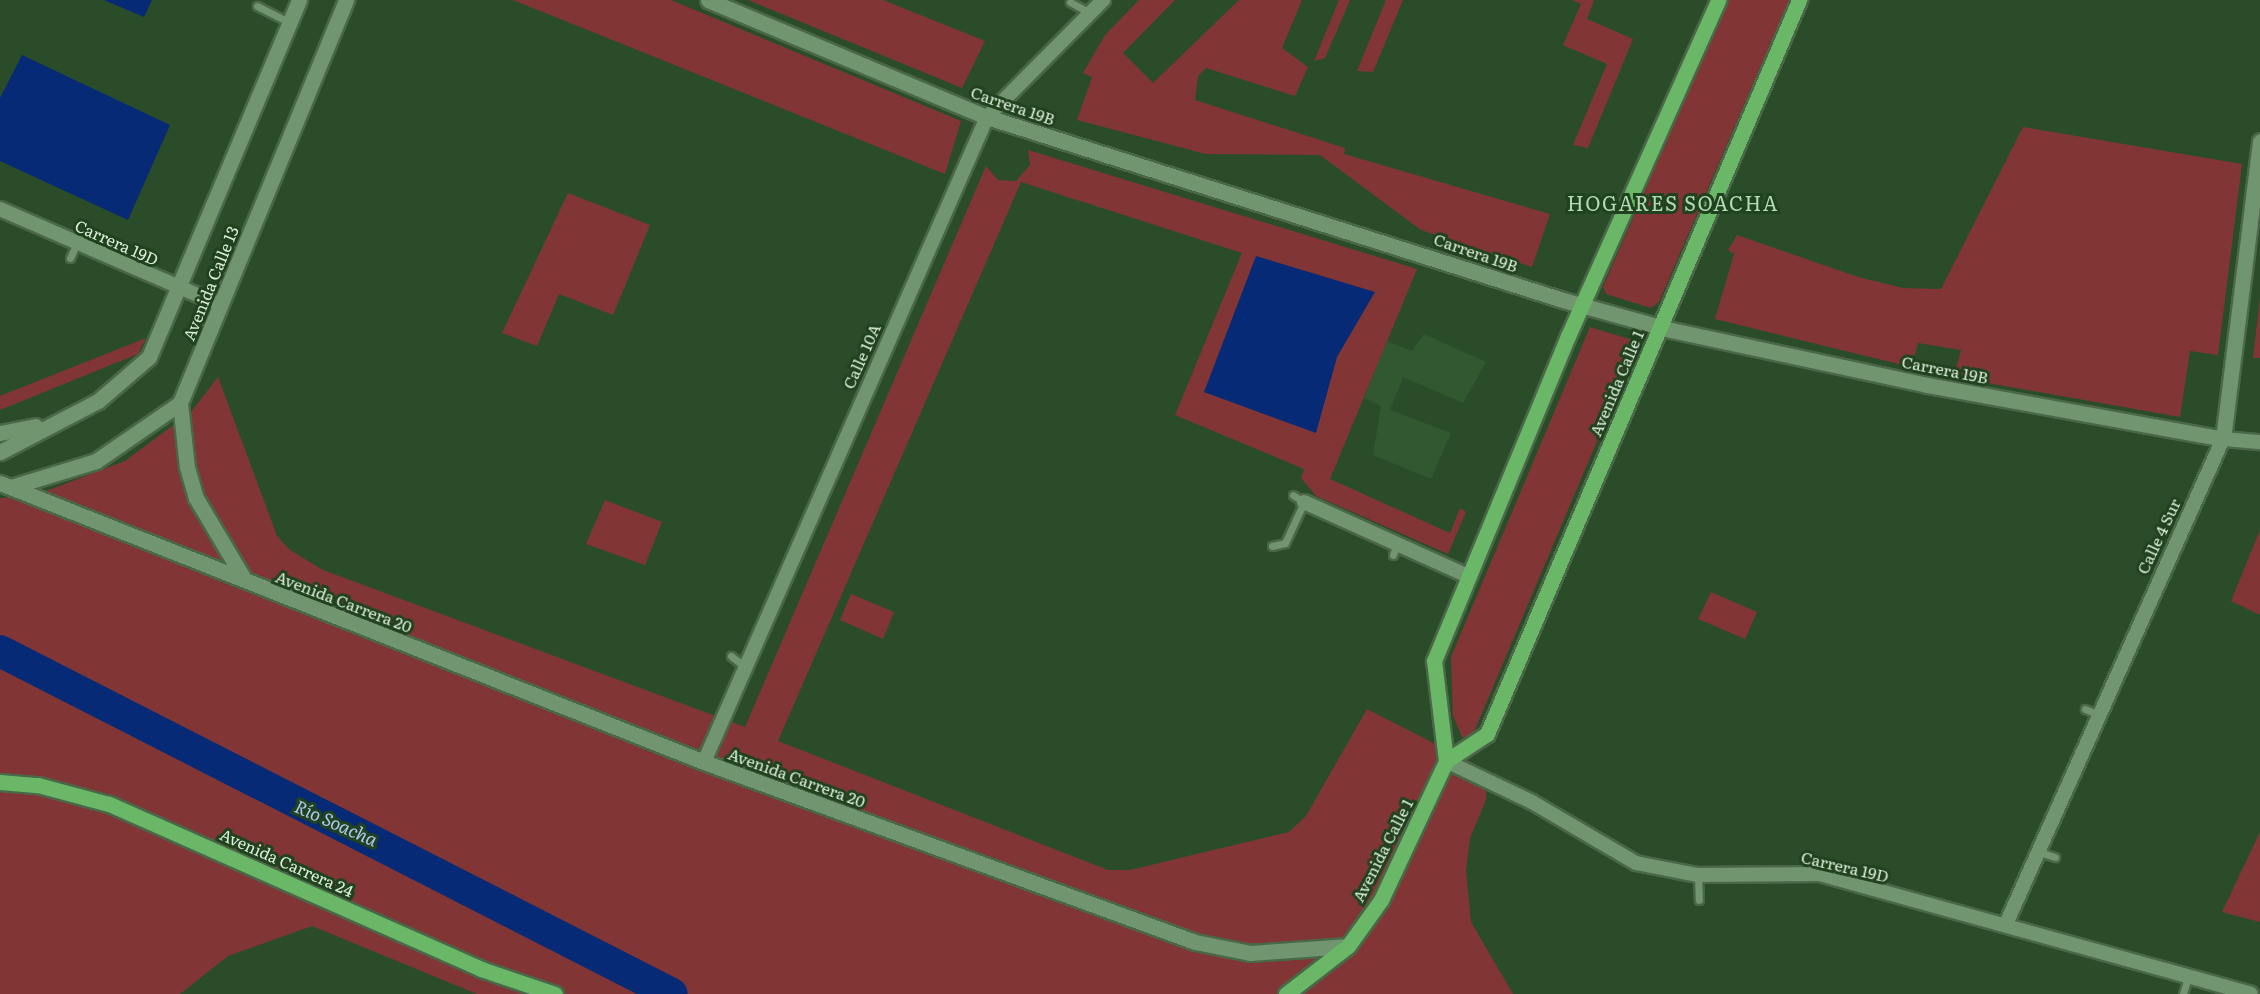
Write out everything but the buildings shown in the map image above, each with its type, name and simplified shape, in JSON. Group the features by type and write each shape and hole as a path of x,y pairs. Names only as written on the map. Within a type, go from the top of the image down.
{"main road":[{"path":"1446,761 1434,661 1582,305 1718,0"},
{"name":"Avenida Calle 1","path":"1286,994 1348,946 1381,900 1446,761 1487,734 1799,0"},
{"name":"Avenida Carrera 24","path":"0,782 58,789 109,804 480,969 555,994"}],"street":[{"name":"Avenida Calle 13","path":"0,452 50,423 98,401 149,357 180,288 299,0"},
{"name":"Avenida Calle 13","path":"180,403 346,0"},
{"name":"Carrera 19B","path":"708,0 987,117 1582,305 1734,348 2223,439 2260,442"},
{"name":"Calle 10A","path":"704,762 744,666 987,117 1103,0"},
{"name":"Calle 4 Sur","path":"2006,924 2091,712 2223,439 2260,141"},
{"name":"Carrera 19D","path":"0,209 220,305"},
{"path":"5,485 96,460 180,403 187,467 196,498 209,528 245,581"},
{"path":"0,433 50,423"},
{"name":"Avenida Carrera 20","path":"5,485 704,762 1195,942 1251,953 1348,946"},
{"path":"1298,499 1395,549 1470,577"},
{"name":"Carrera 19D","path":"1446,761 1532,802 1636,863 1698,875 1802,871 2006,924 2251,994"}],"lane":[{"path":"1070,2 1090,13"},
{"path":"257,6 289,22"},
{"path":"70,258 77,243"},
{"path":"1272,546 1285,543 1298,499"},
{"path":"730,656 744,666"},
{"path":"2034,851 2055,857"},
{"path":"1698,875 1699,900"},
{"path":"2182,994 2188,977"}],"shaded area":[{"path":"513,0 671,0 961,121 945,174"},
{"path":"748,0 883,0 985,41 962,88"},
{"path":"1139,0 1175,0 1123,53 1153,83 1239,0 1302,0 1282,48 1308,67 1295,96 1206,68 1198,76 1195,100 1345,148 1344,154 1550,214 1532,267 1421,230 1320,155 1206,154 1077,120 1092,77 1083,73 1105,35"},
{"path":"1339,0 1350,0 1325,58 1314,61"},
{"path":"1386,0 1403,0 1373,72 1357,71"},
{"path":"1572,0 1594,0 1587,19 1633,39 1588,148 1573,145 1607,64 1563,45 1581,4"},
{"path":"1728,0 1789,0 1659,302 1651,308 1606,294 1603,287"},
{"path":"2023,127 2242,164 2218,355 2190,351 2180,417 1954,377 1961,350 1918,343 1911,367 1715,319 1734,254 1728,250 1737,235 1858,277 1903,288 1941,289"},
{"path":"1028,150 1417,269 1330,479 1450,533 1460,508 1466,512 1448,554 1316,496 1301,478 1304,469 1175,415 1242,253 1021,182 778,741 1108,870 1130,870 1289,832 1306,816 1367,709 1486,770 1486,800 1470,838 1466,871 1471,922 1513,994 477,994 312,926 228,956 180,994 0,994 0,498 33,496 125,461 191,412 218,377 277,536 290,550 323,570 745,727 986,166 998,180 1016,181 1030,165"},
{"path":"568,193 650,225 613,315 559,294 537,346 502,333"},
{"path":"2260,297 2260,358 2253,358"},
{"path":"1590,327 1639,342 1471,739 1462,737 1453,716 1451,657"},
{"path":"1424,334 1486,362 1463,403 1403,377 1390,410 1451,433 1431,479 1373,455 1381,406 1364,398 1387,341 1412,351"},
{"path":"146,338 138,354 0,410 0,396"},
{"path":"605,500 662,522 645,565 586,544"},
{"path":"2260,530 2260,615 2231,601"},
{"path":"1711,592 1757,612 1745,639 1698,619"},
{"path":"851,594 894,612 883,639 840,620"},
{"path":"2260,832 2260,922 2222,912"}],"water":[{"path":"104,0 152,0 144,17"},
{"path":"22,55 170,125 128,220 0,161 0,98"},
{"path":"1256,256 1375,292 1337,357 1316,433 1204,392"}],"waterway":[{"name":"Río Soacha","path":"0,651 672,994"}],"district":[{"name":"HOGARES SOACHA","path":"1673,202"}]}
